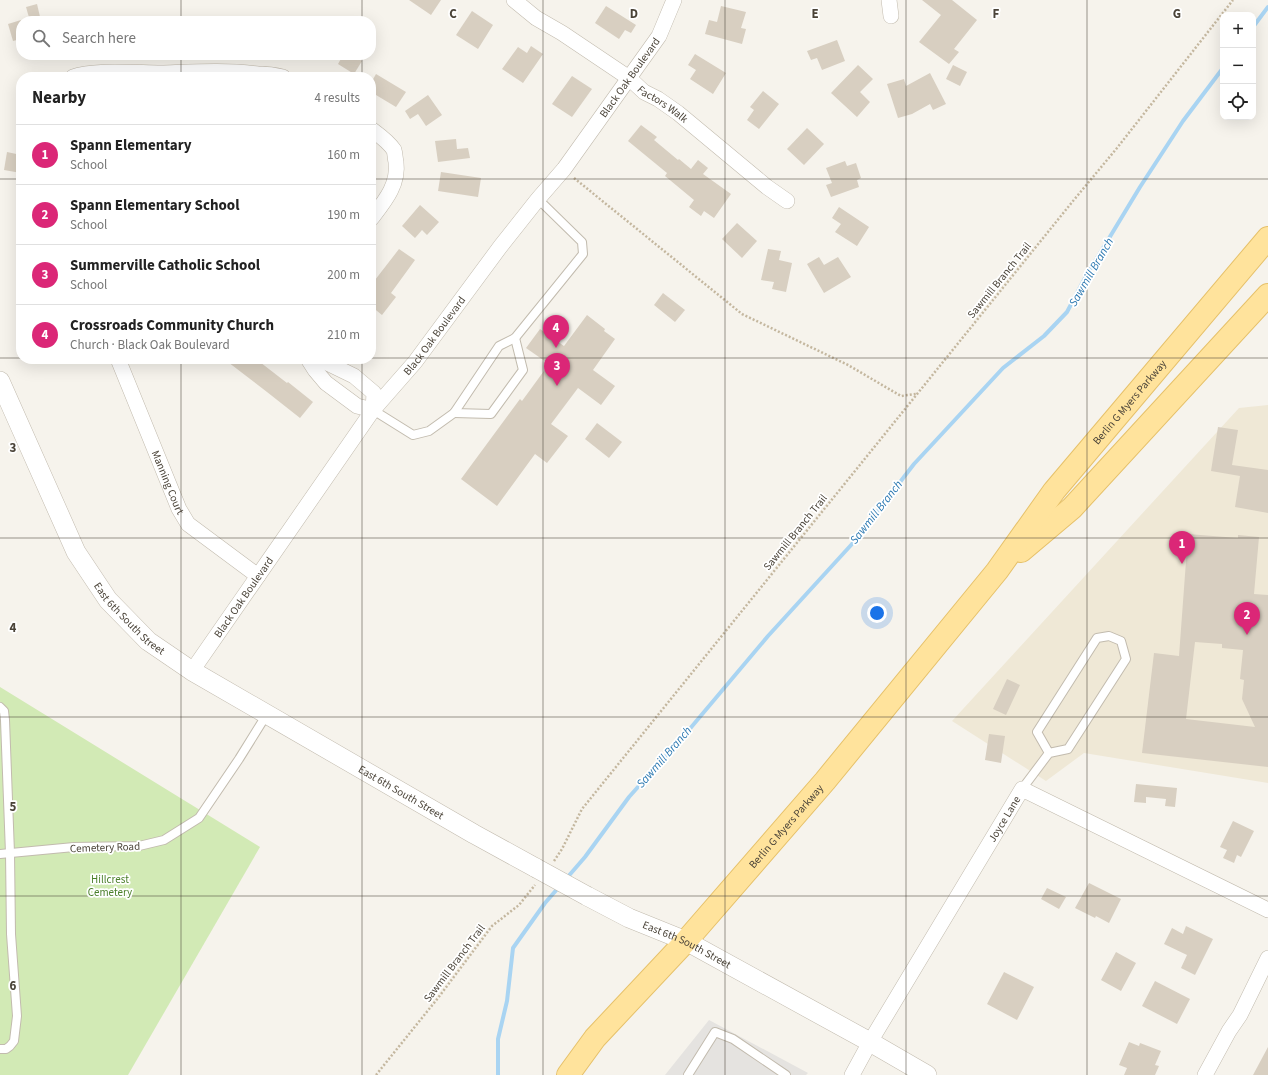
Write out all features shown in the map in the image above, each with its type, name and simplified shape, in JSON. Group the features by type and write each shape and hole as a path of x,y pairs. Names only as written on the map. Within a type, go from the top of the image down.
{"main road":[{"name":"Berlin G Myers Parkway","path":"568,1075 595,1038 686,941 825,781 997,571 1054,491 1268,238"},
{"name":"Berlin G Myers Parkway","path":"997,571 1072,508 1268,294"}],"street":[{"name":"Factors Walk","path":"514,0 536,18 562,33 629,78 644,92 658,99 678,113 767,187 787,201"},
{"name":"Black Oak Boulevard","path":"192,671 373,410 415,362 500,247 564,169 659,36 674,0"},
{"path":"889,0 891,16"},
{"path":"190,72 230,72"},
{"path":"376,133 385,139 394,151 396,179 390,193 376,213"},
{"name":"Manning Court","path":"120,364 179,509 188,524 258,576"},
{"path":"311,364 326,383 357,406 373,410 374,393 354,376 329,364"},
{"name":"East 6th South Street","path":"0,381 76,552 108,600 148,641 192,671 587,896 629,918 686,941 927,1075"},
{"name":"Joyce Lane","path":"852,1075 870,1042 1022,789 1268,910"},
{"path":"1205,1075 1229,1031 1240,1015 1268,958"}],"lane":[{"path":"373,410 413,435 429,431 454,413 500,346 515,338 583,254 582,242 538,199"},
{"path":"454,413 491,414 523,370 515,338"},
{"path":"1022,789 1050,753 1068,748 1126,659 1120,641 1109,636 1097,638 1037,732 1050,753"},
{"path":"0,707 4,710 5,720 10,853 11,934 17,1016 17,1028 14,1041 6,1049 0,1049"},
{"name":"Cemetery Road","path":"0,854 74,847 139,846 164,840 199,818 240,759 267,714"},
{"path":"688,1075 715,1032 733,1040 786,1075"}],"path":[{"name":"Sawmill Branch Trail","path":"376,1075 438,998 492,926 520,906 542,870 562,849 582,809 1117,148 1233,0"},
{"path":"564,169 742,314 848,365 902,396 917,394"}],"shaded area":[{"path":"1268,405 1268,783 1084,753 1046,781 952,721 1239,408"},
{"path":"709,1020 808,1073 806,1075 665,1075"}],"green space":[{"name":"Hillcrest Cemetery","path":"0,687 260,847 128,1075 0,1075"}],"building":[{"path":"409,0 441,0 431,15"},
{"path":"922,0 952,0 977,20 954,49 959,52 949,64 919,42 941,15"},
{"path":"37,4 40,16 29,16 26,7"},
{"path":"606,6 636,25 631,33 625,30 619,39 595,23"},
{"path":"721,6 746,12 741,28 746,29 742,44 705,34 709,20 717,22"},
{"path":"472,11 493,25 478,49 456,35"},
{"path":"16,22 16,40 13,41 8,24"},
{"path":"837,40 845,61 822,70 817,58 811,60 807,51"},
{"path":"531,46 543,54 523,83 502,69 518,47 527,53"},
{"path":"695,54 726,73 713,94 690,79 696,70 688,65"},
{"path":"340,60 362,61 355,72 351,72 338,64"},
{"path":"858,65 873,79 860,92 870,102 857,117 831,93"},
{"path":"953,65 967,72 960,86 946,79"},
{"path":"930,73 946,104 933,110 930,104 912,114 898,118 887,84 904,79 906,86"},
{"path":"376,74 406,92 396,107 376,95"},
{"path":"572,76 592,89 572,117 552,104"},
{"path":"763,91 779,104 759,129 747,120 754,110 750,107"},
{"path":"428,95 442,115 426,126 418,114 410,119 405,111"},
{"path":"641,125 657,137 654,140 691,169 698,160 708,168 703,174 731,194 714,218 704,211 701,216 689,207 694,200 665,176 667,173 628,141"},
{"path":"807,128 824,144 804,165 787,149"},
{"path":"456,139 457,149 468,148 470,158 438,162 435,141"},
{"path":"7,152 16,154 16,172 4,170"},
{"path":"845,161 847,166 856,163 861,178 857,180 859,187 831,197 826,185 832,183 826,168"},
{"path":"441,172 481,178 478,197 438,191"},
{"path":"420,205 439,222 427,235 422,230 415,238 402,226"},
{"path":"839,207 869,227 857,246 835,232 841,224 832,218"},
{"path":"737,223 757,241 742,258 722,239"},
{"path":"399,249 415,260 391,293 396,297 382,315 376,310 376,279"},
{"path":"768,249 781,251 779,260 792,263 786,292 772,289 774,282 761,280"},
{"path":"819,257 824,265 838,257 851,277 824,293 807,264"},
{"path":"663,293 685,310 675,322 654,305"},
{"path":"587,315 615,339 593,370 615,386 601,405 578,388 551,424 568,436 547,463 535,454 497,506 461,479 520,399 522,401 549,364 526,348 540,329 564,346"},
{"path":"231,364 262,364 313,402 300,418"},
{"path":"597,423 622,442 609,458 585,439"},
{"path":"1218,427 1238,430 1232,465 1268,470 1268,513 1235,507 1240,476 1211,471"},
{"path":"1188,534 1238,538 1238,535 1259,537 1254,594 1268,595 1268,767 1142,753 1154,653 1179,656","holes":["1195,642 1222,644 1222,648 1243,650 1240,679 1244,680 1242,699 1255,727 1186,719"]},
{"path":"1007,679 1020,685 1006,715 993,709"},
{"path":"989,734 1005,736 1001,763 985,760"},
{"path":"1136,784 1177,788 1175,807 1165,806 1166,799 1146,797 1146,803 1134,802"},
{"path":"1233,821 1254,831 1241,857 1237,855 1234,863 1223,858 1227,850 1220,847"},
{"path":"1089,883 1121,899 1109,923 1075,908"},
{"path":"1047,888 1066,897 1059,909 1041,899"},
{"path":"1186,926 1213,939 1195,975 1181,968 1187,955 1164,944 1172,928 1183,934"},
{"path":"1116,952 1136,963 1121,991 1101,980"},
{"path":"1004,972 1034,987 1017,1020 987,1004"},
{"path":"1155,981 1190,999 1177,1024 1142,1006"},
{"path":"1129,1042 1139,1046 1140,1043 1161,1051 1155,1065 1159,1066 1155,1075 1124,1075 1127,1068 1119,1065"},
{"path":"1268,1047 1268,1075 1253,1075"}],"waterway":[{"name":"Sawmill Branch","path":"1256,23 1268,7"},
{"name":"Sawmill Branch","path":"566,879 585,857 629,797 688,731 768,636 852,544 914,464 1003,368 1044,336 1067,312 1085,278 1140,187 1183,121 1220,72"},
{"path":"498,1075 498,1039 507,1001 513,948 545,903 559,887"}],"place":[{"name":"Crossroads Community Church","path":"556,348"},
{"name":"Summerville Catholic School","path":"557,386"},
{"name":"Spann Elementary","path":"1182,564"},
{"name":"Spann Elementary School","path":"1247,635"}]}
